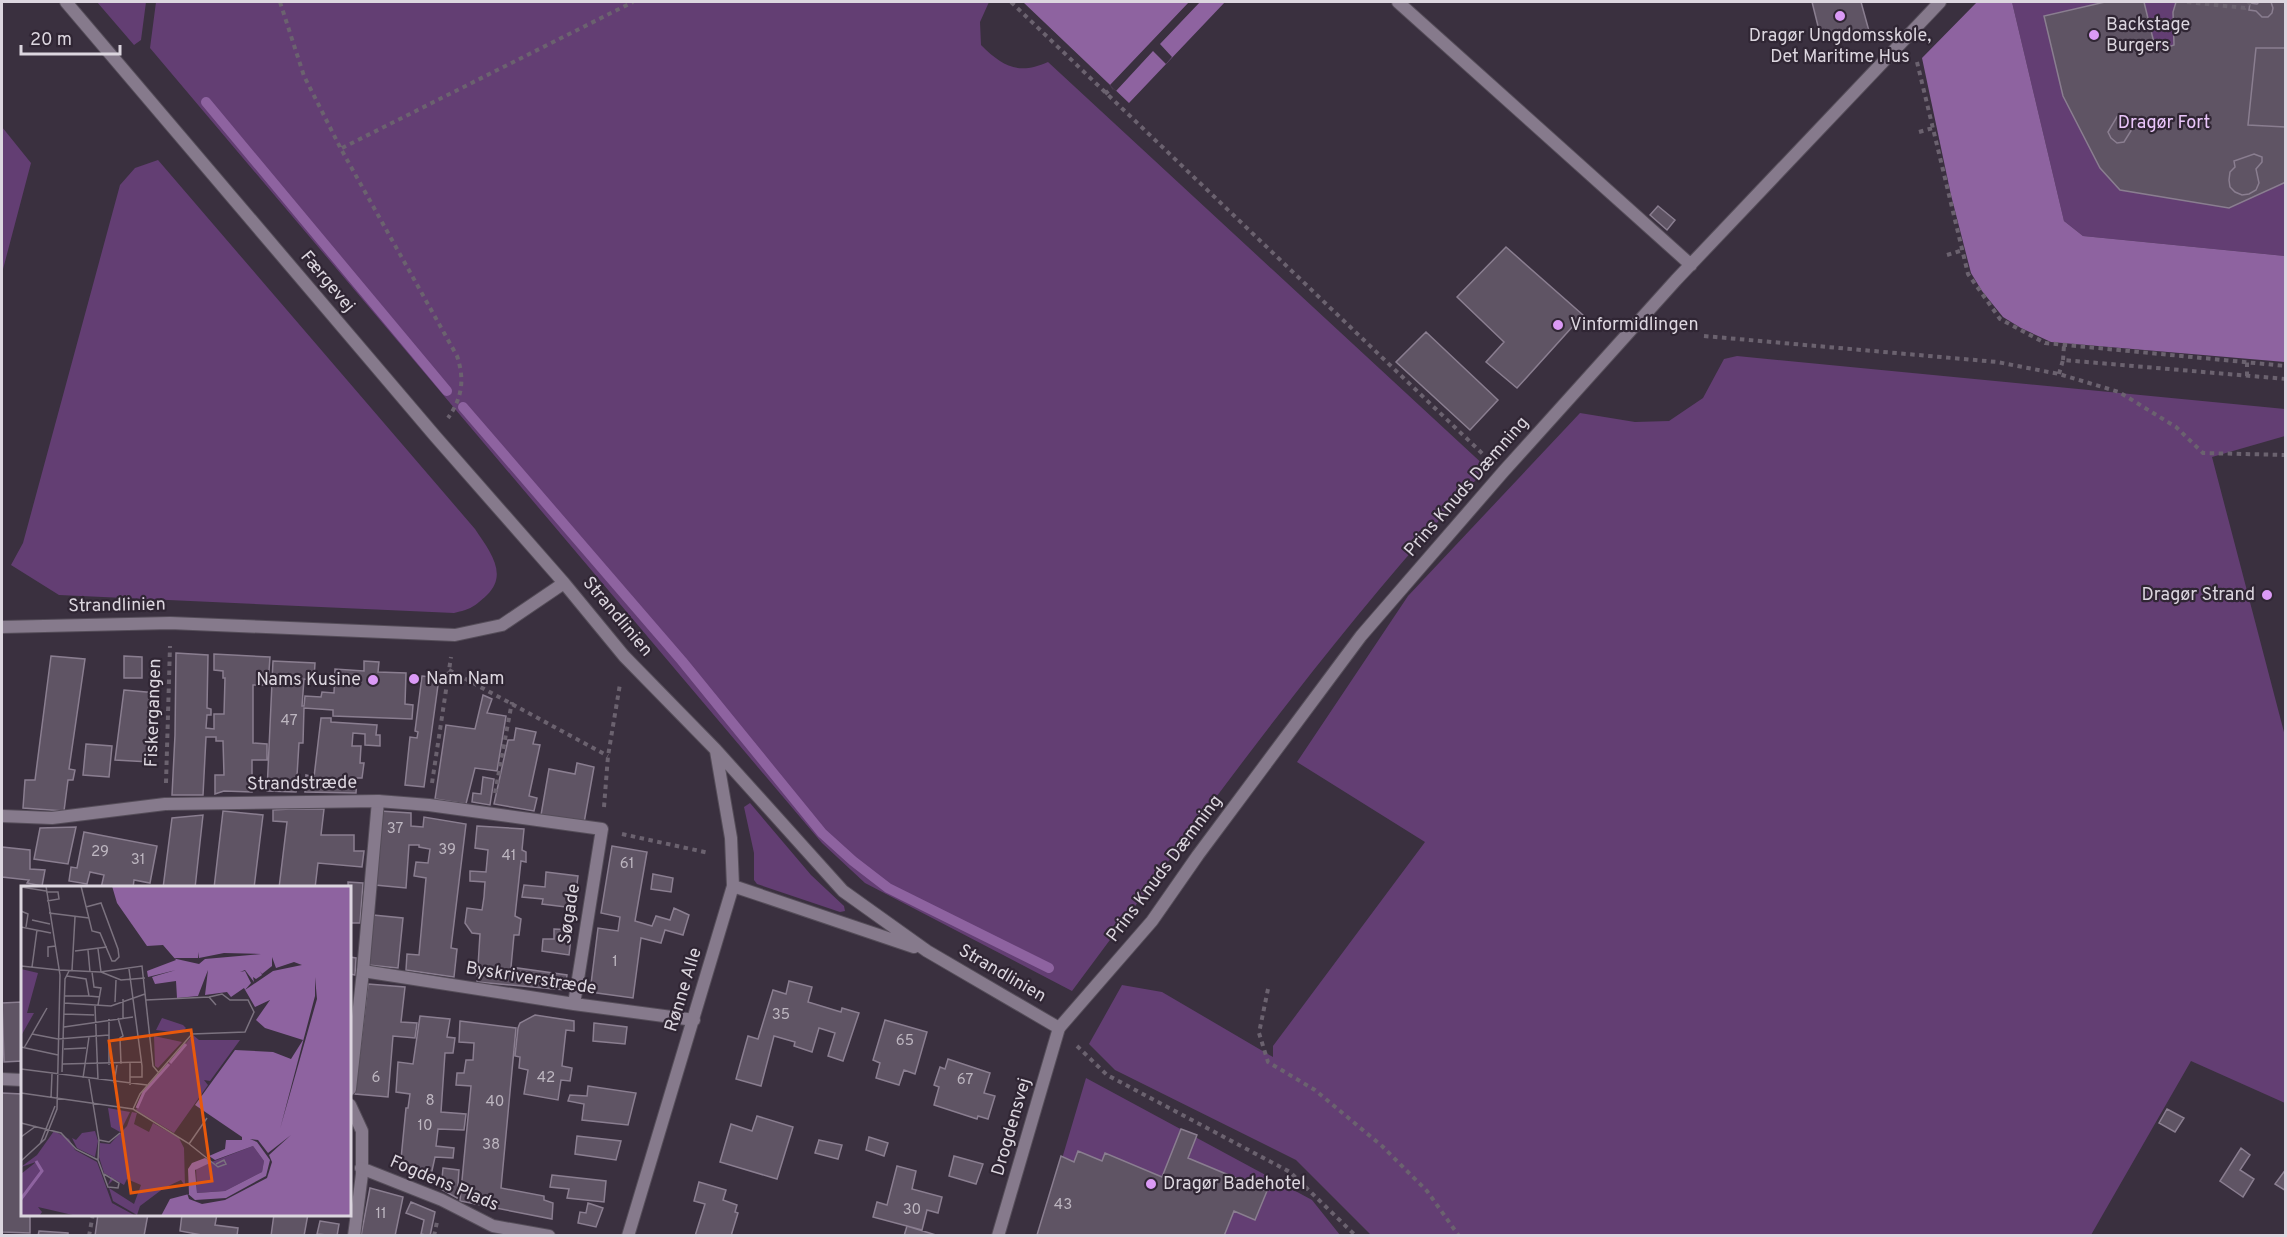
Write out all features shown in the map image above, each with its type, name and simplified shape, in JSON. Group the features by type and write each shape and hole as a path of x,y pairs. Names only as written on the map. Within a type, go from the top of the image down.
{"street":[{"name":"Færgevej","path":"66,2 435,436 564,583"},
{"path":"1398,2 1691,265"},
{"name":"Prins Knuds Dæmning","path":"1059,1028 1152,921 1198,855 1361,636 1503,472 1691,265 1940,2"},
{"name":"Strandlinien","path":"2,627 170,623 455,635 502,625 564,583 624,656 716,750 843,891 927,951 1059,1028"},
{"name":"Rønne Alle","path":"628,1236 733,886 731,838 716,750"},
{"path":"351,1080 378,801"},
{"name":"Strandstræde","path":"2,816 52,818 165,804 378,801 429,805 602,830"},
{"name":"Søgade","path":"574,1004 602,830"},
{"name":"Strandlinien","path":"733,886 927,951"},
{"name":"Byskriverstræde","path":"363,970 574,1004 694,1020"},
{"name":"Drogdensvej","path":"998,1236 1059,1028"},
{"path":"2,1079 21,1080"},
{"path":"352,1116 362,1131 362,1168 354,1236"},
{"name":"Fogdens Plads","path":"362,1168 442,1200 493,1226 549,1236"}],"path":[{"path":"280,2 304,76 461,367 463,379 459,397 453,411 435,436"},
{"path":"341,148 633,2"},
{"path":"1011,2 1503,472"},
{"path":"2187,2 2245,8 2250,2"},
{"path":"1917,62 1968,274 2000,319 2045,343 2286,366"},
{"path":"1105,94 1112,88"},
{"path":"1919,132 1933,128"},
{"path":"1947,255 1963,250"},
{"path":"1704,336 1997,362 2059,374 2119,392 2176,427 2203,453 2286,455"},
{"path":"2059,374 2064,345"},
{"path":"2063,360 2286,379"},
{"path":"2247,362 2247,376"},
{"name":"Fiskergangen","path":"165,804 170,623"},
{"path":"429,805 455,635"},
{"path":"624,656 608,756 602,830 731,858"},
{"path":"449,670 512,702 608,756"},
{"path":"491,814 512,702"},
{"path":"1268,989 1259,1033 1268,1062 1315,1090 1382,1146 1427,1191 1459,1236"},
{"path":"1059,1028 1107,1075 1290,1172 1356,1236"},
{"path":"89,1236 93,1216"}],"green space":[{"path":"97,2 146,2 141,40 134,45"},
{"path":"156,2 989,2 980,22 981,45 989,53 1012,67 1028,68 1048,62 1487,468 1376,593 1324,658 1221,790 1072,991 865,883 822,843 150,48"},
{"name":"Dragør Fort","path":"2012,2 2285,2 2285,256 2083,236 2064,221"},
{"path":"2,127 31,163 2,273"},
{"path":"158,160 475,529 491,554 497,570 493,587 475,605 454,613 59,595 11,565 23,543 120,185 135,168"},
{"path":"1737,356 2285,409 2285,436 2212,457 2285,736 2285,1103 2191,1061 2091,1235 1371,1235 1296,1160 1115,1070 1089,1044 1122,985 1162,992 1273,1057 1273,1046 1425,842 1297,762 1408,596 1580,413 1635,422 1669,421 1703,398 1724,359"},
{"path":"750,803 811,875 844,906 845,911 840,912 757,884 754,880 754,853 744,807"},
{"path":"1086,1078 1312,1200 1340,1235 1039,1236"}],"shaded area":[{"path":"1023,2 1225,2 1129,103"},
{"path":"1977,2 2012,2 2064,221 2083,236 2285,256 2285,362 2051,342 2003,317 1971,273 1951,195 1922,58"}],"pier":[{"path":"1189,2 1200,2 1160,44 1172,57 1166,64 1153,51 1116,91 1110,85"}],"building":[{"name":"Dragør Ungdomsskole, Det Maritime Hus","path":"1812,2 1861,2 1869,31 1822,42"},
{"name":"Dragør Fort","path":"2105,2 2144,2 2156,51 2174,45 2173,12 2176,2 2286,2 2286,182 2229,208 2120,190 2100,168 2063,96 2044,16"},
{"path":"2271,2 2272,13 2268,17 2262,17 2256,11 2249,10 2250,3"},
{"path":"2256,48 2286,48 2285,127 2248,125"},
{"path":"2118,115 2134,126 2124,142 2117,143 2108,132"},
{"path":"2254,154 2262,157 2262,162 2256,169 2259,183 2256,190 2242,195 2230,187 2230,172 2235,167 2234,161"},
{"path":"1658,206 1675,220 1667,230 1650,215"},
{"path":"1506,247 1583,315 1517,388 1486,362 1504,342 1457,297"},
{"path":"1426,332 1498,400 1470,430 1396,362"},
{"path":"176,653 208,655 207,708 211,709 211,715 207,715 206,728 214,729 214,714 224,714 225,678 223,678 223,671 214,670 214,654 270,657 268,685 253,685 253,743 267,744 267,760 252,760 252,792 224,791 215,794 215,775 224,775 223,741 216,741 216,737 206,737 203,795 172,795"},
{"path":"51,656 85,659 69,769 75,770 73,780 68,780 64,811 23,808 25,780 35,780"},
{"path":"124,656 142,657 142,678 124,678"},
{"path":"273,661 315,663 314,680 304,679 302,706 304,706 305,696 321,697 322,692 334,693 335,669 364,671 364,661 379,662 378,672 406,673 405,704 413,705 412,719 333,716 333,710 304,708 303,743 299,743 296,792 267,791"},
{"path":"422,676 439,678 424,787 405,785 410,737 417,738 418,732 415,731"},
{"path":"124,690 157,693 150,762 115,760"},
{"path":"483,695 492,699 487,713 506,716 497,771 475,768 466,804 435,799 446,725 475,729"},
{"path":"321,718 331,718 331,722 377,725 376,735 380,735 380,746 365,745 365,734 353,733 352,746 361,746 360,763 364,763 362,778 357,778 356,793 305,792 306,775 314,777"},
{"path":"516,728 536,732 533,744 540,745 529,796 537,798 534,811 494,804 508,740 514,740"},
{"path":"86,744 112,746 109,777 83,775"},
{"path":"577,763 594,767 584,823 541,815 549,769 575,774"},
{"path":"483,777 494,779 490,805 472,802 473,793 481,794"},
{"path":"324,809 321,835 354,835 354,851 364,851 362,867 318,863 315,886 279,886 287,822 273,821 273,810"},
{"path":"223,811 263,815 254,886 214,886"},
{"path":"380,811 411,813 411,826 423,827 424,817 466,824 451,948 457,949 454,977 406,970 407,954 419,955 426,878 414,876 416,862 428,863 430,849 419,847 419,845 409,845 406,888 375,885"},
{"path":"203,815 195,886 163,886 172,818"},
{"path":"477,826 524,829 522,850 526,852 526,862 521,861 515,916 521,919 519,935 514,935 511,967 567,975 565,990 477,982 480,934 472,933 465,923 467,908 482,910 484,897 485,882 470,881 470,871 486,872 488,850 475,848"},
{"path":"76,827 68,864 34,859 40,828"},
{"path":"84,832 157,846 150,883 134,880 133,886 101,886 104,875 90,872 87,884 69,881 71,867 77,868"},
{"path":"612,846 647,852 635,921 652,926 656,916 670,920 674,908 689,915 683,935 665,930 661,943 641,938 633,998 590,992 598,928 618,931 620,917 601,913"},
{"path":"2,847 30,850 30,869 45,870 42,886 27,883 29,880 2,877"},
{"path":"546,872 578,876 574,908 542,904 543,899 522,897 524,885 545,887"},
{"path":"653,874 673,878 671,892 651,889"},
{"path":"348,882 363,883 360,923 351,923 351,886 348,886"},
{"path":"373,915 403,918 398,968 368,965"},
{"path":"554,929 572,930 569,955 542,951 543,939 554,939"},
{"path":"351,957 356,958 355,975 351,974"},
{"path":"789,981 812,987 808,1002 841,1012 842,1008 859,1013 843,1061 828,1056 835,1033 819,1028 812,1052 794,1046 795,1042 774,1036 761,1086 736,1079 748,1036 758,1039 773,990 786,994"},
{"path":"368,984 405,987 401,1022 417,1023 415,1038 393,1036 388,1097 355,1094"},
{"path":"21,1002 21,1061 4,1062 2,1003"},
{"path":"535,1015 574,1021 574,1031 566,1030 562,1066 572,1068 570,1081 561,1080 558,1100 524,1094 528,1070 519,1068 520,1057 515,1056 518,1028 520,1023"},
{"path":"420,1016 450,1019 447,1037 455,1038 453,1053 445,1053 441,1112 466,1114 464,1130 438,1129 436,1146 454,1148 453,1158 435,1157 430,1180 400,1169 406,1108 408,1108 410,1094 396,1092 398,1062 413,1064"},
{"path":"885,1020 927,1032 915,1074 904,1070 899,1085 876,1078 880,1063 873,1060"},
{"path":"460,1021 516,1028 501,1188 544,1196 544,1200 553,1203 552,1219 460,1201 471,1086 456,1085 457,1073 464,1073 466,1060 473,1060 474,1043 459,1042"},
{"path":"594,1023 627,1027 625,1044 593,1041"},
{"path":"948,1059 990,1073 984,1093 995,1096 988,1119 978,1116 977,1119 934,1105 939,1087 934,1085 940,1067 945,1069"},
{"path":"588,1086 636,1093 628,1125 582,1120 584,1104 568,1101 570,1095 587,1096"},
{"path":"2,1093 21,1094 21,1216 30,1216 30,1233 2,1232"},
{"path":"2167,1109 2184,1118 2175,1132 2159,1123"},
{"path":"757,1116 793,1127 777,1179 720,1162 731,1124 752,1131"},
{"name":"Dragør Badehotel","path":"1181,1129 1197,1135 1188,1158 1267,1191 1255,1220 1234,1211 1224,1236 1037,1235 1061,1156 1074,1162 1078,1151 1102,1161 1105,1153 1162,1177"},
{"path":"577,1136 621,1141 616,1160 575,1154"},
{"path":"869,1137 888,1143 884,1156 866,1150"},
{"path":"819,1140 842,1145 838,1159 815,1153"},
{"path":"2241,1148 2250,1155 2240,1170 2254,1179 2243,1197 2220,1181"},
{"path":"954,1156 983,1164 976,1184 949,1176"},
{"path":"897,1166 916,1171 912,1189 942,1197 938,1213 927,1210 922,1230 873,1217 877,1202 887,1205"},
{"path":"443,1168 459,1170 457,1198 441,1189"},
{"path":"2286,1169 2286,1191 2275,1184"},
{"path":"552,1175 606,1181 604,1202 567,1198 569,1189 550,1187"},
{"path":"699,1182 726,1190 723,1200 737,1205 735,1212 738,1213 731,1236 695,1236 705,1204 694,1201"},
{"path":"370,1188 403,1197 395,1236 361,1236"},
{"path":"411,1202 435,1212 430,1236 421,1234 424,1220 406,1213"},
{"path":"588,1203 603,1208 596,1227 578,1223 580,1212 586,1213"},
{"path":"98,1216 148,1216 144,1236 95,1236"},
{"path":"182,1216 217,1216 215,1225 238,1228 237,1236 207,1236 180,1231"},
{"path":"274,1216 308,1216 304,1236 271,1236"},
{"path":"320,1221 339,1224 337,1236 317,1234"},
{"path":"907,1226 939,1236 904,1236"},
{"path":"39,1231 68,1233 68,1236 38,1236"}],"waterway":[{"path":"206,102 447,391"},
{"path":"463,407 682,661 822,833 888,888 1049,968"}],"place":[{"name":"Dragør Ungdomsskole, Det Maritime Hus","path":"1840,16"},
{"name":"Backstage Burgers","path":"2094,35"},
{"name":"Vinformidlingen","path":"1558,325"},
{"name":"Dragør Strand","path":"2267,595"},
{"name":"Nam Nam","path":"414,679"},
{"name":"Nams Kusine","path":"373,680"},
{"name":"Dragør Badehotel","path":"1151,1184"}]}
